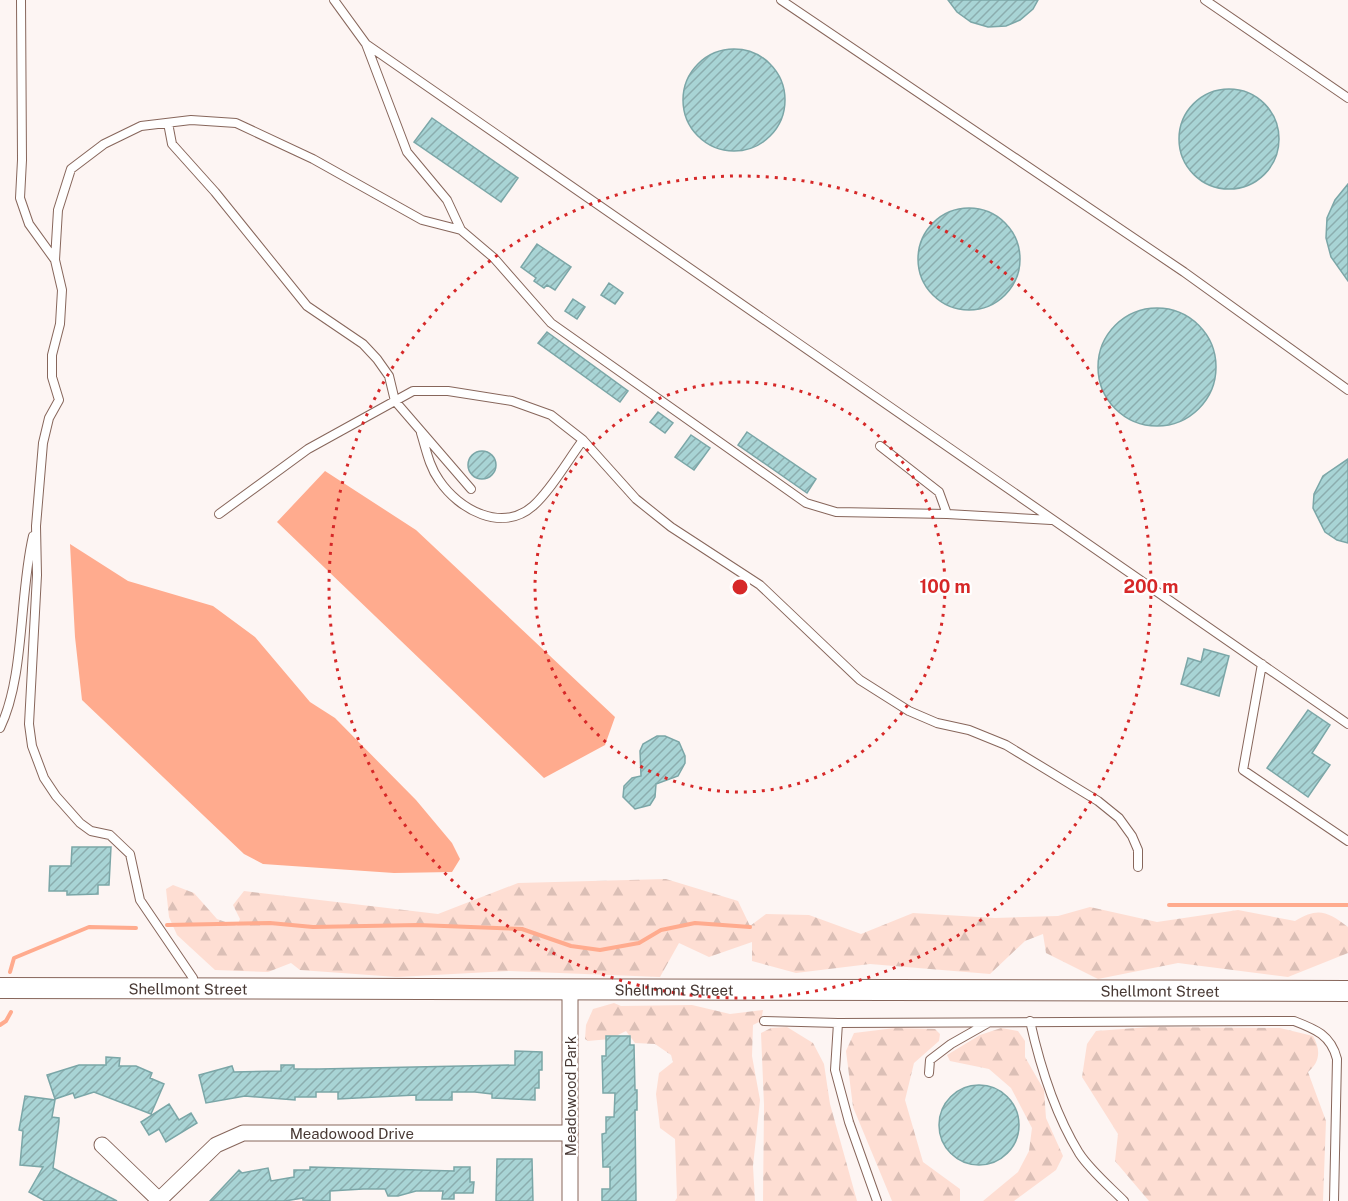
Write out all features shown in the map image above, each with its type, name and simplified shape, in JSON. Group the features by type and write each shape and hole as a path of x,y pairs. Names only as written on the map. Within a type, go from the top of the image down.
{"street":[{"name":"Shellmont Street","path":"0,988 1348,991"},
{"name":"Meadowood Park","path":"570,991 570,1201"},
{"name":"Meadowood Drive","path":"159,1200 216,1144 243,1133 570,1133"},
{"path":"102,1145 159,1200"}],"lane":[{"path":"21,0 22,160 20,198 29,224 55,260"},
{"path":"334,0 366,44 407,152 447,200 461,230 494,258 551,323 806,503 836,512 947,514 1052,520"},
{"path":"781,0 1184,272 1348,390"},
{"path":"1205,0 1348,98"},
{"path":"366,44 1052,520 1125,567 1348,724"},
{"path":"194,988 193,978 140,900 130,854 110,835 91,831 80,823 56,796 37,763 29,724 37,575 36,526 43,443 49,418 59,400 52,377 52,355 60,324 62,290 55,260 58,210 71,169 126,131 141,126 191,120 236,123 314,159 422,220 461,230"},
{"path":"168,123 172,144 215,192 307,306 363,344 377,359 389,376 395,402 471,489"},
{"path":"219,514 308,448 413,392 448,392 512,401 552,415 583,440 636,499 671,527 760,585 860,680 909,711 937,723 969,730 1006,745 1098,801 1119,818 1132,836 1138,850 1138,867"},
{"path":"421,432 428,459 439,480 452,495 468,508 500,519 514,518 533,506 583,440"},
{"path":"880,446 939,492 947,514"},
{"path":"0,728 13,687 26,567 36,526"},
{"path":"1262,664 1243,771 1348,841"},
{"path":"764,1021 838,1023 1294,1021 1320,1030 1334,1047 1337,1059 1334,1201"},
{"path":"1030,1021 1036,1049 1062,1120 1080,1155 1124,1201"},
{"path":"929,1073 930,1060 951,1044 989,1022"},
{"path":"838,1023 835,1070 849,1122 877,1201"}],"green space":[{"path":"666,879 738,901 750,926 766,914 809,915 861,934 913,913 995,918 1058,916 1090,907 1157,922 1238,910 1295,921 1310,914 1322,913 1334,917 1348,927 1348,953 1288,977 1178,963 1098,979 1046,953 1043,934 1025,941 990,974 870,964 796,973 752,961 752,942 709,957 679,943 660,977 509,971 397,977 300,970 291,963 268,972 215,970 177,935 169,917 166,889 173,885 194,893 217,919 237,926 240,919 233,905 244,891 438,914 518,883"},
{"path":"614,1003 621,1006 692,1005 730,1014 763,1010 761,1021 753,1025 752,1056 760,1100 753,1166 755,1201 675,1201 677,1198 675,1139 660,1128 656,1094 659,1073 673,1062 671,1055 655,1044 635,1043 626,1031 610,1039 588,1041 585,1039 586,1025 593,1009"},
{"path":"787,1027 813,1043 824,1064 830,1104 857,1201 763,1201 764,1105 761,1033 771,1028"},
{"path":"1150,1027 1280,1028 1313,1036 1318,1056 1308,1072 1326,1121 1323,1201 1149,1201 1115,1161 1118,1134 1082,1077 1087,1044 1096,1031"},
{"path":"895,1028 935,1029 940,1034 939,1041 914,1063 905,1100 923,1162 960,1189 960,1201 892,1201 853,1107 846,1051 854,1033"},
{"path":"1001,1028 1018,1031 1025,1041 1025,1057 1044,1090 1046,1118 1063,1156 1056,1170 1014,1201 983,1201 1018,1172 1029,1151 1032,1128 1011,1088 989,1069 950,1061 947,1055 980,1035"}],"shaded area":[{"path":"325,471 416,530 615,717 605,745 544,778 277,522"},
{"path":"70,544 128,581 213,606 255,637 310,702 335,718 416,800 452,843 460,859 452,872 394,873 263,864 244,854 82,700 75,637"}],"building":[{"path":"948,0 1038,0 1033,9 1020,20 1006,26 988,27 971,22 957,12"},
{"path":"734,49 763,57 777,71 785,100 777,129 763,143 734,151 705,143 691,129 683,100 691,71 705,57"},
{"path":"1229,89 1248,93 1265,103 1275,120 1279,139 1275,158 1265,175 1248,185 1229,189 1210,185 1193,175 1183,158 1179,139 1183,120 1193,103 1210,93"},
{"path":"432,118 518,178 501,202 414,142"},
{"path":"1348,184 1348,281 1331,257 1326,238 1327,218 1335,200"},
{"path":"969,208 989,212 1005,223 1016,239 1020,259 1016,279 1005,295 989,306 969,310 949,306 933,295 922,279 918,259 922,239 933,223 949,212"},
{"path":"537,244 571,267 555,290 547,285 544,288 534,281 536,278 521,267"},
{"path":"609,283 623,293 615,304 601,295"},
{"path":"573,299 585,307 577,319 565,311"},
{"path":"1157,308 1180,312 1199,325 1212,344 1216,367 1212,390 1199,409 1180,422 1157,426 1134,422 1115,409 1102,390 1098,367 1102,344 1115,325 1134,312"},
{"path":"547,332 628,391 620,402 538,343"},
{"path":"658,412 673,423 665,433 650,422"},
{"path":"747,432 816,479 807,493 738,445"},
{"path":"691,435 710,448 694,470 675,457"},
{"path":"482,451 492,455 496,465 492,475 482,479 472,475 468,465 472,455"},
{"path":"1348,459 1348,543 1337,540 1325,532 1313,508 1314,494 1323,476"},
{"path":"1204,649 1229,656 1219,696 1181,684 1188,658 1201,662"},
{"path":"1308,710 1330,725 1312,753 1330,765 1308,797 1267,768"},
{"path":"657,736 665,736 679,742 685,756 685,763 678,776 656,784 655,797 650,805 635,809 623,797 624,786 632,778 641,776 640,751 643,744"},
{"path":"72,847 111,847 109,885 98,885 98,894 67,895 67,891 49,891 50,866 71,866"},
{"path":"606,1036 630,1036 630,1045 634,1045 635,1090 637,1090 637,1110 635,1110 636,1201 602,1201 602,1189 610,1189 610,1167 603,1167 602,1134 606,1133 606,1117 614,1117 615,1093 603,1093 602,1056 606,1056"},
{"path":"515,1051 542,1052 542,1070 539,1070 539,1088 535,1088 535,1100 492,1098 492,1094 475,1092 452,1092 452,1100 416,1100 416,1095 338,1099 338,1092 316,1092 316,1097 295,1097 295,1100 245,1096 206,1103 199,1075 232,1066 234,1072 281,1071 281,1065 294,1065 294,1069 319,1069 515,1065"},
{"path":"106,1057 120,1058 119,1066 136,1066 152,1073 150,1078 164,1084 151,1114 94,1092 75,1098 73,1093 55,1099 47,1075 79,1065 106,1065"},
{"path":"979,1085 994,1088 1007,1097 1016,1110 1019,1125 1016,1140 1007,1153 994,1162 979,1165 964,1162 951,1153 942,1140 939,1125 942,1110 951,1097 964,1088"},
{"path":"25,1096 55,1100 52,1117 59,1118 59,1122 53,1168 117,1201 45,1201 29,1192 43,1167 20,1165 23,1131 19,1130"},
{"path":"169,1104 179,1120 191,1113 197,1123 166,1142 159,1129 149,1135 141,1122"},
{"path":"497,1159 532,1159 533,1201 496,1201"},
{"path":"310,1167 454,1171 454,1167 470,1167 470,1182 474,1182 473,1193 454,1193 454,1199 442,1199 443,1191 416,1191 388,1196 385,1189 363,1189 330,1191 330,1201 303,1200 303,1198 285,1201 210,1201 239,1170 242,1173 268,1168 271,1181 294,1177 294,1170 310,1170"}],"waterway":[{"path":"1169,905 1348,905"},
{"path":"167,925 270,923 313,927 418,925 522,929 571,946 600,950 639,943 661,930 695,923 750,927"},
{"path":"10,972 14,958 89,927 136,928"},
{"path":"0,1025 6,1021 11,1012"}]}
